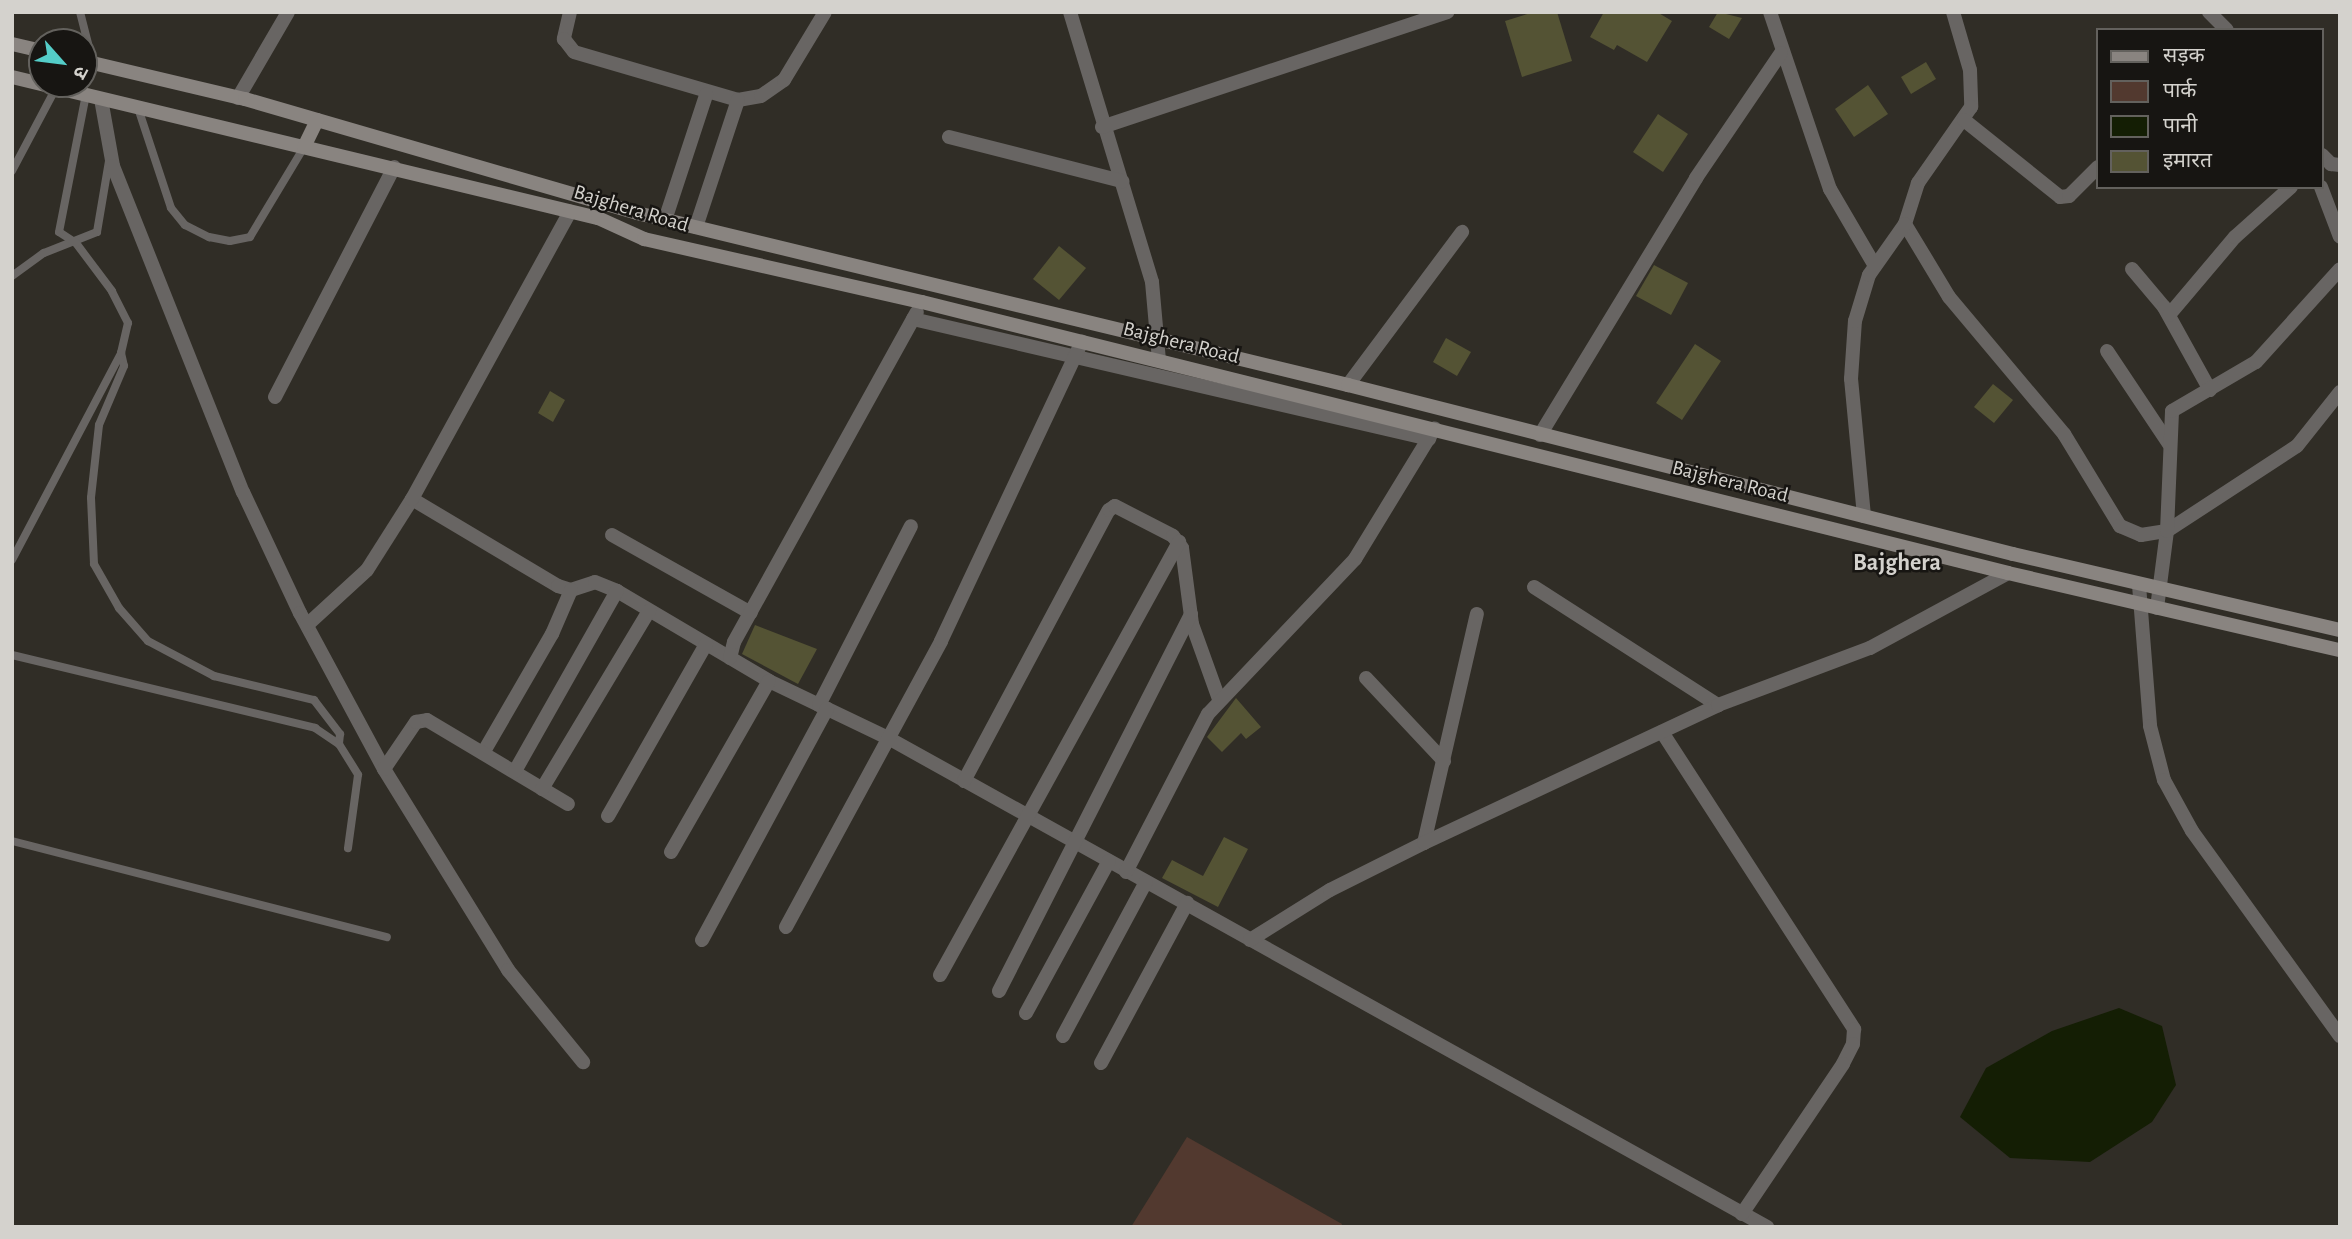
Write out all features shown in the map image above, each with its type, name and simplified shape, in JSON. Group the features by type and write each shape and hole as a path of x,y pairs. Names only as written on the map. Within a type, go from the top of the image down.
{"main road":[{"name":"Bajghera Road","path":"98,64 239,98 637,213 1348,385 2138,585 2340,631"},
{"name":"Bajghera Road","path":"97,98 598,218 644,239 1082,341 1432,433 2137,604 2340,650"},
{"path":"304,147 317,120"}],"street":[{"path":"239,98 288,12"},
{"path":"570,12 564,39 573,52 706,95 738,100 761,96 785,80 824,12"},
{"path":"1070,12 1102,127 1122,181 1152,282 1159,360"},
{"path":"1102,127 1447,12"},
{"path":"1770,12 1781,53 1830,189 1875,266"},
{"path":"1864,516 1855,449 1852,351 1855,321 1875,266 1905,224 1918,183 1964,120 1973,85 1953,12"},
{"path":"2209,12 2225,28"},
{"path":"1540,435 1696,178 1781,53"},
{"path":"665,219 706,95"},
{"path":"101,99 110,151 243,492 307,625 384,768 508,970 583,1062"},
{"path":"696,227 738,100"},
{"path":"1964,120 2060,197 2069,196 2096,169"},
{"path":"949,137 1122,181"},
{"path":"275,397 394,167"},
{"path":"2169,315 2252,218 2288,189"},
{"path":"2322,189 2340,237"},
{"path":"307,625 357,583 412,499 570,212"},
{"path":"1905,224 1949,297 2064,434 2120,526 2141,535 2167,531 2297,446 2340,393"},
{"path":"1348,385 1461,232"},
{"path":"2132,269 2169,315 2210,390"},
{"path":"2157,608 2167,531 2174,408 2210,390 2261,357 2340,269"},
{"path":"730,658 751,613 922,302"},
{"path":"913,319 1074,358 1432,433 1354,559 1263,659 1219,699 1189,746 1126,872"},
{"path":"786,927 890,739 1082,341"},
{"path":"2107,351 2170,445"},
{"path":"412,499 571,590"},
{"path":"964,781 1109,510 1121,506 1179,542 1191,614 1219,699"},
{"path":"702,940 823,707 911,526"},
{"path":"612,535 751,613"},
{"path":"940,975 1029,819 1179,542"},
{"path":"1250,940 1330,890 1424,842 1718,705 1870,648 2008,573"},
{"path":"483,753 552,634 571,590 595,582 617,590 769,681 890,739 1029,819 1186,903 1767,1227"},
{"path":"2138,585 2137,604 2150,726 2164,780 2192,831 2340,1035"},
{"path":"1534,587 1718,705"},
{"path":"514,771 617,590"},
{"path":"542,789 649,611"},
{"path":"999,990 1071,842 1191,614"},
{"path":"1424,842 1477,614"},
{"path":"608,816 706,644"},
{"path":"1366,678 1444,761"},
{"path":"671,852 769,681"},
{"path":"384,768 419,719 483,753 568,804"},
{"path":"1662,732 1854,1028 1853,1044 1843,1065 1742,1214"},
{"path":"1026,1013 1108,861"},
{"path":"1063,1036 1146,882"},
{"path":"1101,1063 1186,903"}],"lane":[{"path":"12,171 51,98"},
{"path":"12,560 121,353 128,323 112,291 76,243 59,232 85,98"},
{"path":"138,108 171,208 185,225 209,237 230,241 250,237 304,147"},
{"path":"12,276 44,253 76,243 97,232 110,151"},
{"path":"121,353 124,366 98,437 91,498 94,564 119,608 148,641 214,676 314,700 340,734 339,744"},
{"path":"12,655 315,728 339,744 358,775 348,848"},
{"path":"12,841 387,937"}],"green space":[{"path":"1187,1137 1342,1224 1341,1227 1131,1227"}],"water":[{"path":"2119,1008 2162,1026 2176,1085 2152,1122 2090,1162 2010,1158 1960,1117 1986,1068 2052,1031"}],"building":[{"path":"1534,12 1557,12 1572,61 1522,77 1505,21"},
{"path":"1604,12 1657,12 1672,21 1647,62 1617,45 1614,50 1590,37"},
{"path":"1718,12 1742,18 1729,39 1709,27"},
{"path":"1926,62 1936,79 1911,94 1901,77"},
{"path":"1868,85 1888,114 1854,137 1835,109"},
{"path":"1658,114 1688,134 1663,172 1633,152"},
{"path":"1059,246 1086,268 1059,300 1033,279"},
{"path":"1654,265 1688,283 1671,315 1636,296"},
{"path":"1446,338 1471,352 1457,376 1433,362"},
{"path":"1695,344 1721,361 1682,420 1656,403"},
{"path":"1993,384 2013,400 1994,423 1974,407"},
{"path":"550,391 565,400 553,422 538,413"},
{"path":"755,625 817,649 798,684 742,654"},
{"path":"1236,698 1261,727 1246,739 1241,733 1222,752 1207,737"},
{"path":"1224,837 1248,849 1218,907 1162,878 1172,860 1203,876"}],"district":[{"name":"Bajghera","path":"1897,564"}]}
